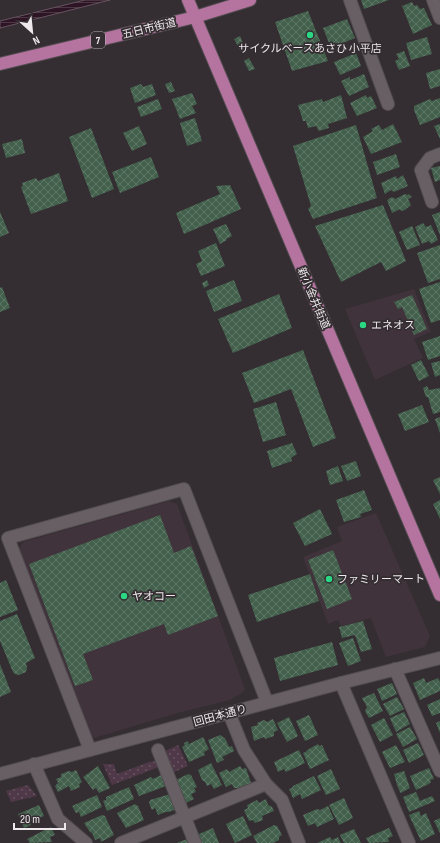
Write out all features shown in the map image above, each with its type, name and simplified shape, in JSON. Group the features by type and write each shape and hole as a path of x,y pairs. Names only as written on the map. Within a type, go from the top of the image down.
{"main road":[{"name":"新小金井街道","path":"188,0 440,595"},
{"name":"五日市街道","path":"0,64 195,16 250,0"}],"street":[{"path":"350,0 388,104"},
{"path":"433,0 440,18"},
{"path":"432,202 421,170 430,158 440,154"},
{"path":"90,750 8,538 184,489 267,702"},
{"name":"回田本通り","path":"0,774 267,702 440,658"},
{"path":"396,669 440,771"},
{"path":"341,683 409,843"},
{"path":"230,713 244,750 266,784 282,800 299,843"},
{"path":"158,750 196,843"},
{"path":"34,764 58,819 86,843"},
{"path":"121,843 266,784"}],"shaded area":[{"path":"85,0 110,0 0,28 0,21"},
{"path":"414,289 431,332 414,339 423,358 375,380 345,309"},
{"path":"169,501 177,504 245,689 242,693 230,700 178,713 94,738 87,736 18,550 23,542"},
{"path":"376,513 430,636 425,647 386,657 371,618 341,626 338,620 328,624 303,557 342,541 337,527"},
{"path":"178,745 188,766 172,773 164,755 167,750"},
{"path":"157,761 159,767 112,785 103,764 114,764 117,774 149,762"},
{"path":"28,785 37,796 11,802 6,791"}],"building":[{"path":"361,0 389,0 364,9"},
{"path":"412,2 414,6 417,5 420,9 424,8 432,25 413,34 402,6"},
{"path":"308,11 328,61 292,71 275,22"},
{"path":"347,19 355,38 331,48 323,28"},
{"path":"240,36 247,52 242,54 234,39"},
{"path":"427,37 432,54 411,60 406,43"},
{"path":"404,51 410,66 399,70 395,61 399,59 396,54"},
{"path":"356,53 361,66 340,75 334,62"},
{"path":"249,58 255,69 249,71 244,61"},
{"path":"440,69 440,86 430,89 426,73"},
{"path":"364,74 369,87 349,96 341,81 350,77 350,80"},
{"path":"171,82 175,91 169,93 165,84"},
{"path":"141,84 143,87 152,84 156,95 135,103 130,88"},
{"path":"192,93 197,104 192,106 196,113 180,119 172,99"},
{"path":"341,95 347,118 328,124 329,128 319,131 316,126 308,128 306,121 303,121 298,105 322,99 323,102"},
{"path":"366,95 367,98 371,96 377,108 357,116 350,103"},
{"path":"440,98 440,117 420,125 414,110 414,106 430,99 432,101"},
{"path":"158,99 162,109 141,117 137,107"},
{"path":"195,118 202,141 187,146 180,123"},
{"path":"393,124 402,142 371,154 363,137 373,131 371,129 379,125 382,130"},
{"path":"440,124 440,139 434,126"},
{"path":"356,125 377,198 313,219 308,209 311,206 293,146"},
{"path":"139,126 147,144 132,151 123,133"},
{"path":"91,128 114,189 92,198 69,137"},
{"path":"22,139 25,153 6,158 2,144"},
{"path":"396,154 400,167 377,175 373,162"},
{"path":"151,157 159,177 120,193 112,172"},
{"path":"440,166 440,180 435,182 431,168"},
{"path":"59,173 68,201 31,214 21,187 23,186 22,183 36,178 38,181"},
{"path":"403,175 408,186 394,192 391,190 385,194 381,183 396,176 397,179"},
{"path":"230,185 241,209 184,234 176,213 220,194 216,186"},
{"path":"405,194 409,194 412,197 408,199 411,205 405,210 401,211 400,209 392,213 387,200 392,197 395,199"},
{"path":"383,205 406,261 386,271 381,262 341,282 315,226"},
{"path":"0,212 9,233 0,237"},
{"path":"440,212 440,235 432,215"},
{"path":"423,223 426,227 431,225 438,240 431,244 429,241 422,244 415,227"},
{"path":"226,224 232,236 220,244 213,229"},
{"path":"412,226 420,245 407,250 399,232"},
{"path":"216,243 225,266 201,276 196,264 202,261 198,251"},
{"path":"440,245 440,279 428,283 417,253"},
{"path":"207,280 209,285 204,288 202,283"},
{"path":"234,280 242,301 214,312 206,291"},
{"path":"440,282 440,320 431,323 419,289"},
{"path":"2,287 10,308 0,312 0,288"},
{"path":"279,294 292,328 233,353 218,319"},
{"path":"412,295 427,329 414,335 402,307 398,309 394,302"},
{"path":"440,336 440,356 428,360 422,342"},
{"path":"303,350 336,438 313,447 291,389 254,403 242,373"},
{"path":"421,360 429,376 419,381 411,365"},
{"path":"440,361 440,375 435,377 431,363"},
{"path":"427,386 429,390 440,388 440,412 433,414 428,397 426,397 423,388"},
{"path":"276,402 286,435 263,442 253,409"},
{"path":"422,405 429,422 405,431 398,414"},
{"path":"440,417 440,433 435,419"},
{"path":"292,443 297,454 291,458 292,461 272,468 267,451"},
{"path":"356,461 361,476 347,481 341,466"},
{"path":"338,466 343,481 330,485 326,471"},
{"path":"440,477 440,494 433,480"},
{"path":"364,490 372,510 360,514 361,517 344,522 336,500"},
{"path":"440,500 440,519 433,504"},
{"path":"320,509 332,534 305,546 293,523"},
{"path":"160,515 174,553 191,546 218,616 168,635 164,624 83,654 93,680 75,686 29,564"},
{"path":"333,550 352,599 327,609 308,560"},
{"path":"310,574 319,601 257,622 248,595"},
{"path":"6,580 18,610 0,617 0,583"},
{"path":"17,614 35,658 26,663 26,672 19,675 13,672 0,641 0,621"},
{"path":"363,621 372,649 361,652 355,635 342,638 339,627"},
{"path":"353,638 361,661 348,666 339,643"},
{"path":"332,642 338,665 280,681 274,658"},
{"path":"0,664 11,692 0,697"},
{"path":"424,678 426,683 438,678 440,682 440,691 420,700 413,683"},
{"path":"392,683 397,694 382,701 377,689"},
{"path":"374,693 383,711 369,718 365,711 367,707 362,698"},
{"path":"397,697 404,709 390,716 383,704"},
{"path":"440,699 440,713 432,716 427,705"},
{"path":"404,712 410,724 396,732 390,718"},
{"path":"309,715 318,735 305,741 296,721"},
{"path":"289,717 298,736 287,742 277,723"},
{"path":"384,718 393,735 380,742 371,725"},
{"path":"273,719 278,730 274,732 274,736 265,739 264,737 254,741 251,727 258,725 257,723 264,720 267,722"},
{"path":"440,721 440,733 436,723"},
{"path":"410,727 417,739 403,747 396,734"},
{"path":"220,735 225,738 229,747 232,746 234,751 222,757 224,760 217,763 208,740"},
{"path":"203,737 209,749 204,752 205,755 189,762 182,747 185,745 184,743 188,741 189,744"},
{"path":"418,743 424,755 409,763 403,750"},
{"path":"318,744 319,746 322,745 329,760 310,769 303,753"},
{"path":"396,745 405,762 390,768 382,752"},
{"path":"299,750 305,763 286,772 284,769 278,772 274,762"},
{"path":"211,763 222,785 214,789 211,784 207,786 202,780 198,770"},
{"path":"98,766 110,788 99,793 96,788 93,790 83,777"},
{"path":"240,766 242,769 246,768 251,783 238,788 234,788 232,784 226,787 219,773 227,769 229,772"},
{"path":"429,768 434,779 430,780 431,782 429,784 416,790 410,776"},
{"path":"331,769 340,789 326,795 317,776"},
{"path":"76,770 82,782 79,784 80,787 71,791 69,786 58,792 55,786 58,783 56,779 61,777 61,774"},
{"path":"404,771 410,788 401,793 394,774"},
{"path":"188,774 191,775 197,787 194,788 196,792 191,794 194,799 186,803 182,801 176,780"},
{"path":"161,775 166,786 139,796 134,785 151,777 153,779"},
{"path":"314,776 321,790 302,799 300,794 293,798 289,789"},
{"path":"129,787 134,799 107,811 103,801 106,800 106,797"},
{"path":"416,792 420,801 432,796 435,801 409,812 403,797"},
{"path":"170,794 177,809 158,815 155,808 152,810 149,803 150,800"},
{"path":"97,795 102,807 81,817 79,812 76,813 72,806"},
{"path":"344,798 353,818 339,825 329,805"},
{"path":"266,799 268,805 272,807 274,811 262,816 263,820 255,823 253,820 249,821 244,810 248,808 247,805 257,800 259,803"},
{"path":"135,804 138,806 144,820 126,828 117,813"},
{"path":"39,805 44,816 30,822 31,825 24,828 18,814"},
{"path":"328,806 334,819 317,827 315,823 308,826 303,815"},
{"path":"419,811 421,816 426,813 435,834 421,841 409,815"},
{"path":"102,815 105,816 114,835 101,842 100,838 95,840 92,833 84,823"},
{"path":"243,816 252,835 235,843 226,824"},
{"path":"440,818 440,833 434,821"},
{"path":"274,825 277,826 282,835 279,837 279,840 273,843 257,843 253,836"},
{"path":"51,827 55,835 50,837 52,842 30,843 27,839"},
{"path":"213,828 219,843 201,843 198,838 199,834"},
{"path":"389,828 393,836 388,838 389,842 369,843 366,838"},
{"path":"354,829 361,843 344,843 340,835"},
{"path":"330,837 332,840 338,837 341,843 317,843"},
{"path":"187,839 189,843 177,843"}],"place":[{"name":"サイクルベースあさひ 小平店","path":"310,35"},
{"name":"エネオス","path":"363,325"},
{"name":"ファミリーマート","path":"329,579"},
{"name":"ヤオコー","path":"124,596"}]}
